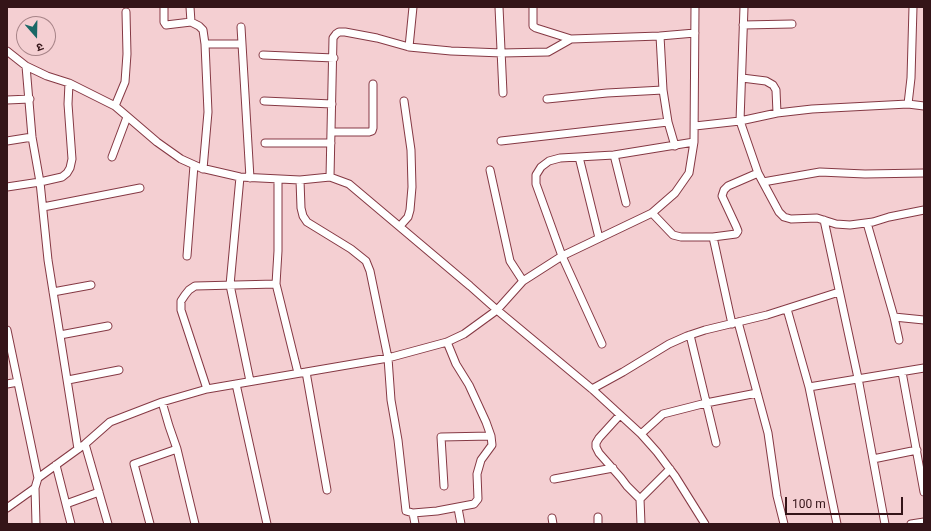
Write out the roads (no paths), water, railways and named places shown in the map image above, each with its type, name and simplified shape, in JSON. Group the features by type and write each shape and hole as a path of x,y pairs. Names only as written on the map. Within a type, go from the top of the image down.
{"street":[{"path":"164,7 164,22 166,25 191,22 203,30 206,44 208,112 203,168"},
{"path":"190,7 191,22"},
{"path":"409,47 413,7"},
{"path":"499,7 503,93"},
{"path":"533,7 533,26 571,39 660,36 695,33"},
{"path":"38,478 85,444 110,422 162,402 206,389 298,372 306,372 388,358 447,342 464,334 497,310 523,281 562,256 652,213 675,193 689,173 695,126 695,7"},
{"path":"744,7 740,121 758,173 779,212 784,217 791,219 817,218 836,224 850,225 868,223 924,210"},
{"path":"908,104 913,7"},
{"path":"116,106 125,82 127,54 126,12"},
{"path":"743,25 792,24"},
{"path":"241,27 250,178"},
{"path":"330,177 334,58 333,38 339,32 377,38 409,47 451,51 502,53 548,52 571,39"},
{"path":"660,36 663,90 668,122 675,146"},
{"path":"206,44 242,44"},
{"path":"7,51 26,66 47,76 69,83 116,106 157,142 181,159 194,165 240,178 300,180 330,177 349,184 592,389 640,434 670,469 705,524"},
{"path":"263,55 334,58"},
{"path":"26,66 30,99 32,137 40,182 48,260 78,449"},
{"path":"742,78 766,81 773,85 776,90 777,113"},
{"path":"7,186 40,182 62,177 67,173 72,159 68,104 69,83"},
{"path":"331,132 372,131 373,84"},
{"path":"547,99 607,93 663,90"},
{"path":"7,100 30,99"},
{"path":"264,101 332,104"},
{"path":"400,226 408,217 412,187 411,150 404,101"},
{"path":"695,126 740,121 777,113 812,109 908,104 924,106"},
{"path":"112,157 127,117"},
{"path":"501,141 668,122"},
{"path":"7,141 32,137"},
{"path":"602,344 562,256 536,184 536,175 541,167 549,161 560,158 614,155 694,142"},
{"path":"265,143 331,143"},
{"path":"614,155 626,204"},
{"path":"579,157 599,238"},
{"path":"187,256 194,165"},
{"path":"490,170 510,261 523,281"},
{"path":"763,182 820,172 865,174 924,173"},
{"path":"652,213 673,235 681,237 713,237 736,234 738,231 722,196 724,190 728,186 758,173"},
{"path":"240,178 230,285 250,381"},
{"path":"278,180 278,251 276,284 298,372"},
{"path":"300,180 301,208 303,216 307,222 351,249 366,262 368,266 374,287 388,358 391,400 398,440 406,511 413,513 458,508 474,504 478,499 476,474 481,460 492,445 491,436 469,385 456,364 447,342"},
{"path":"43,207 140,188"},
{"path":"824,220 858,378 885,524"},
{"path":"868,223 899,340"},
{"path":"713,237 735,323 757,392 768,433 776,496 784,524"},
{"path":"206,389 181,310 181,301 189,290 196,286 276,284"},
{"path":"53,292 91,285"},
{"path":"592,389 669,344 690,335 839,292"},
{"path":"787,308 809,387 837,524"},
{"path":"894,317 924,320"},
{"path":"60,335 108,326"},
{"path":"7,330 38,478 35,488 36,524"},
{"path":"690,335 716,443"},
{"path":"809,387 924,368"},
{"path":"68,380 119,370"},
{"path":"306,372 327,490"},
{"path":"902,372 924,492"},
{"path":"7,384 18,382"},
{"path":"236,384 267,524"},
{"path":"640,434 663,414 757,392"},
{"path":"162,402 177,449 194,524"},
{"path":"620,416 599,438 596,443 597,450 640,499 640,524"},
{"path":"444,486 441,437 491,436"},
{"path":"85,444 108,524"},
{"path":"150,524 134,464 177,449"},
{"path":"873,459 917,450"},
{"path":"56,465 71,524"},
{"path":"554,479 613,468"},
{"path":"640,499 670,469"},
{"path":"7,508 35,488"},
{"path":"66,504 99,492"},
{"path":"458,508 461,524"},
{"path":"413,513 415,524"},
{"path":"911,524 924,522"}]}
